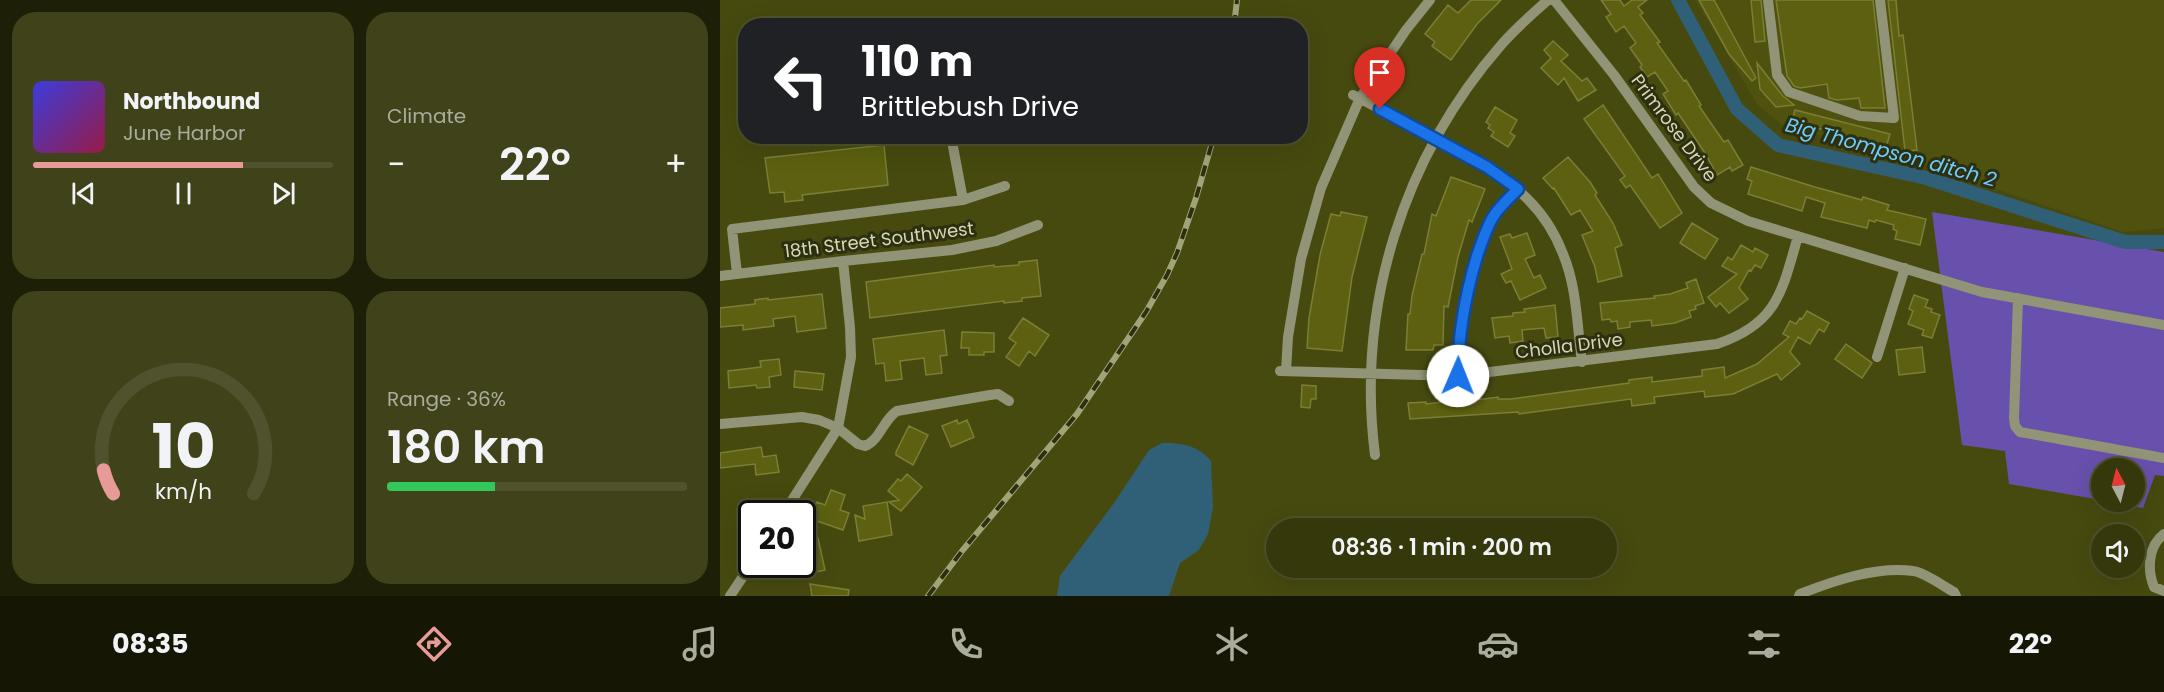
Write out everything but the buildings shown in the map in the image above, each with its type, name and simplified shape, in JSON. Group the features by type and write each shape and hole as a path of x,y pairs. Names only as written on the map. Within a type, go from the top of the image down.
{"street":[{"path":"1430,0 1357,97 1487,167 1518,189 1544,218 1564,254 1572,284 1582,362"},
{"path":"1375,455 1371,420 1371,374 1375,318 1385,265 1405,203 1435,140 1454,107 1493,55 1548,0"},
{"name":"Primrose Drive","path":"1554,0 1614,75 1694,187 1711,203 1730,213 1798,236 1982,292 2164,325"},
{"path":"1768,0 1777,75 1789,92 1860,116 1894,118 1880,0"},
{"name":"Cholla Drive","path":"1357,97 1321,188 1307,236 1295,293 1283,371 1458,376 1717,344 1745,333 1764,318 1777,300 1798,236"},
{"path":"952,144 963,200"},
{"path":"737,274 732,230 963,200 1005,186"},
{"path":"1458,376 1461,323 1468,286 1480,246 1492,218 1518,189"},
{"name":"18th Street Southwest","path":"720,276 952,250 996,241 1038,225"},
{"path":"792,500 838,428 851,357 843,261"},
{"path":"1877,357 1905,268"},
{"path":"2018,298 2014,418 2015,426 2020,432 2164,458"},
{"path":"720,424 802,417 819,420 838,428 858,444 865,446 873,442 891,415 897,411 990,394 998,394 1010,401"},
{"path":"2164,534 2157,540 2151,554 2150,569 2154,587 2164,591"},
{"path":"1799,596 1839,579 1878,572 1914,570 1954,592 1956,596"},
{"path":"730,596 742,578"}],"shaded area":[{"path":"1696,0 2164,0 2164,228 2123,232 1928,166 1781,124 1757,104"},
{"path":"1932,212 2164,252 2164,476 2155,475 2145,502 2145,458 2091,458 2091,498 2009,484 2005,451 1962,445"}],"water":[{"path":"1162,443 1195,448 1211,461 1213,508 1208,534 1199,550 1180,563 1169,596 1057,596 1060,576 1114,503 1149,450"}],"waterway":[{"name":"Big Thompson ditch 2","path":"1678,0 1737,109 1778,145 1926,178 2125,242 2164,242"}],"railway":[{"path":"1235,18 1237,0"},
{"path":"928,596 962,551 1077,414 1146,312 1177,253 1212,144"}],"route":[{"path":"1380,109 1487,167 1518,189 1492,218 1480,246 1468,286 1461,323 1458,376"}]}
